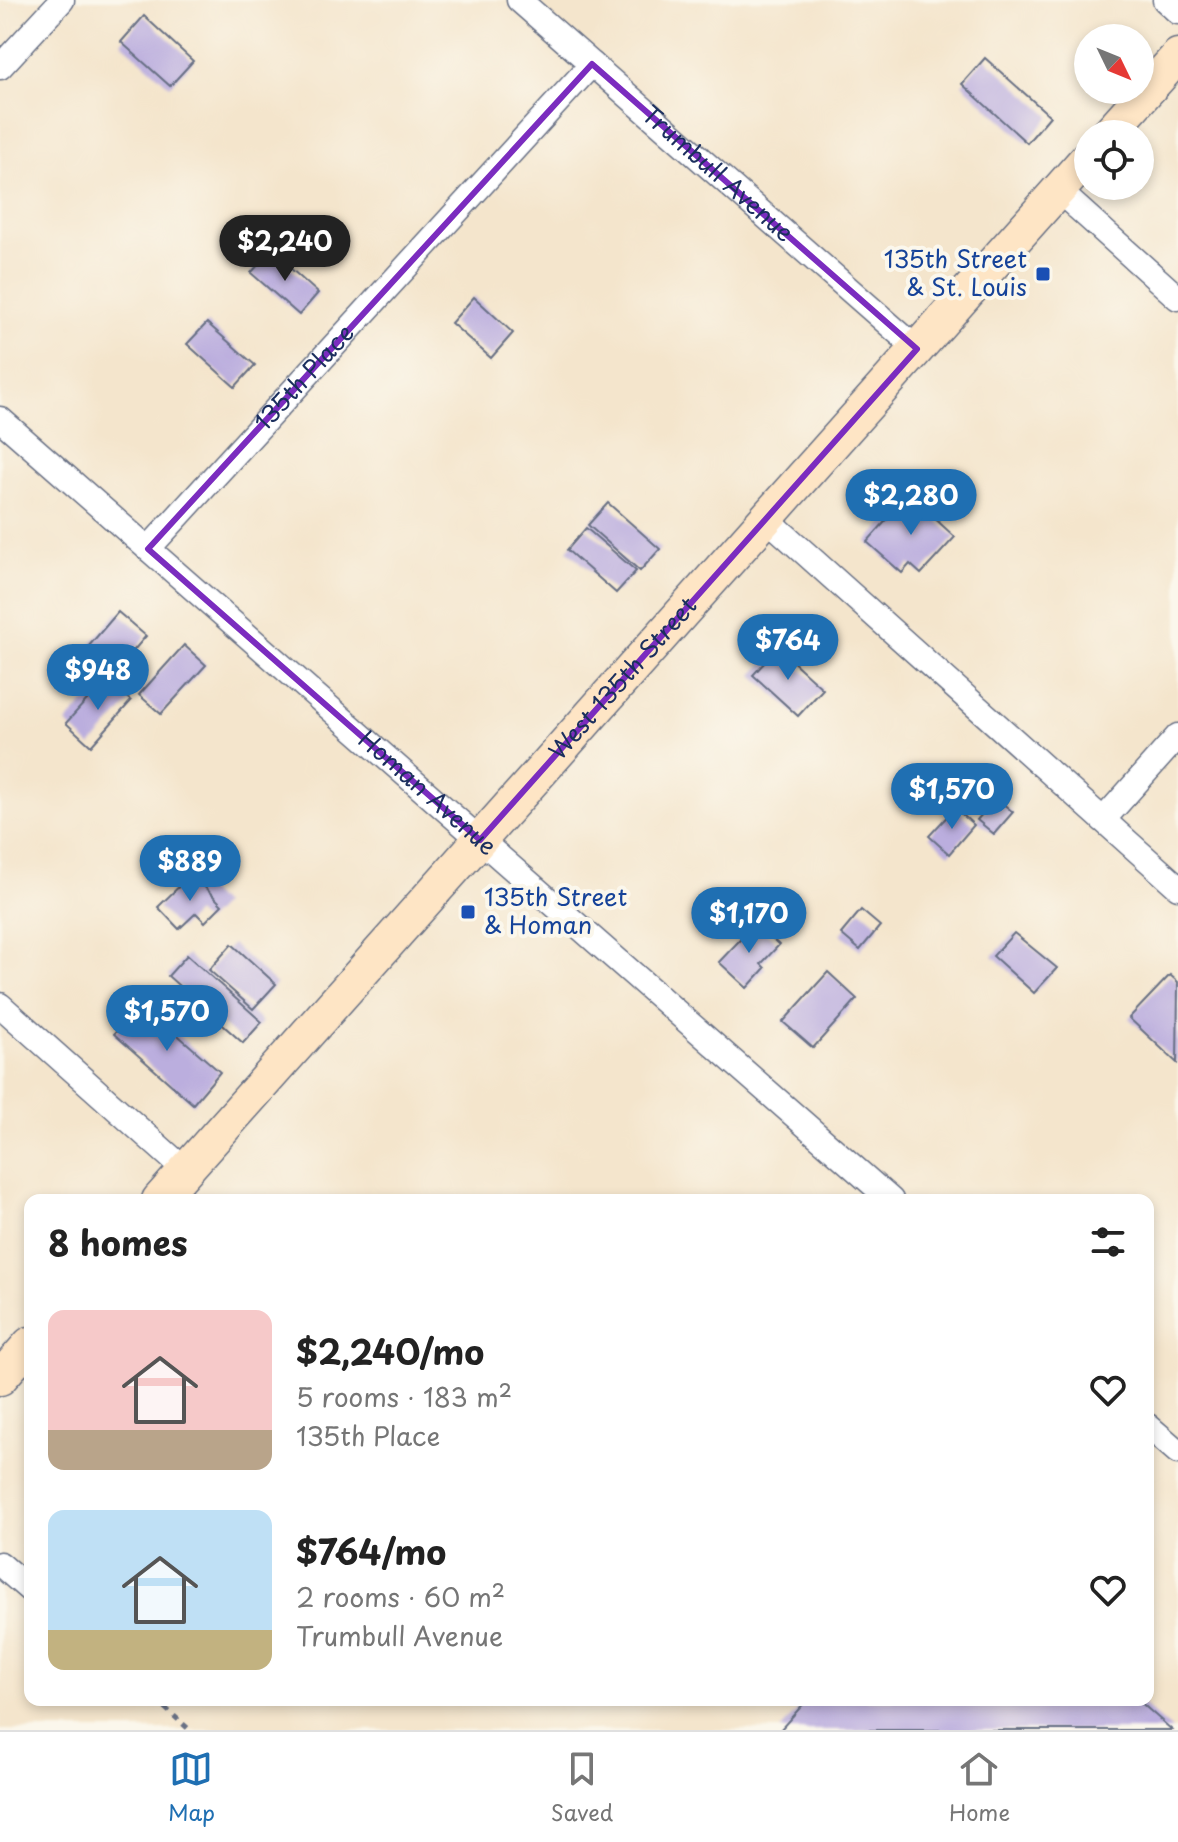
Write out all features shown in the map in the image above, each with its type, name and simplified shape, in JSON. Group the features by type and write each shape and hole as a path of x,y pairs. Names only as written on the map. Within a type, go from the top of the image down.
{"street":[{"path":"0,67 62,0"},
{"name":"Trumbull Avenue","path":"519,0 917,349"},
{"path":"1165,0 1178,12"},
{"path":"1121,120 1178,56"},
{"name":"135th Place","path":"148,549 592,64"},
{"name":"West 135th Street","path":"164,1194 1074,172"},
{"path":"1058,190 1178,298"},
{"name":"Homan Avenue","path":"0,419 884,1194"},
{"path":"766,518 1178,887"},
{"path":"1103,820 1178,736"},
{"path":"0,1005 185,1170"},
{"path":"0,1378 24,1351"},
{"path":"1154,1431 1178,1452"},
{"path":"0,1564 24,1585"}],"path":[{"path":"163,1706 190,1730"}],"highlighted area":[{"path":"592,64 917,349 480,840 148,549"}],"building":[{"path":"144,16 193,61 170,86 121,42"},
{"path":"985,58 1050,116 1027,143 962,84"},
{"path":"271,251 318,293 299,315 251,273"},
{"path":"474,297 513,333 491,358 451,323"},
{"path":"207,323 255,365 235,387 187,344"},
{"path":"909,495 955,537 921,574 910,564 902,573 867,542"},
{"path":"608,503 660,549 640,571 588,525"},
{"path":"586,528 636,571 616,593 567,550"},
{"path":"118,612 146,636 116,671 88,647"},
{"path":"184,645 206,665 161,714 139,695"},
{"path":"778,648 823,689 798,716 753,675"},
{"path":"106,679 131,701 91,746 66,723"},
{"path":"996,798 1013,812 994,834 977,820"},
{"path":"955,808 974,825 949,854 929,836"},
{"path":"192,874 222,905 205,922 196,913 179,929 158,907"},
{"path":"861,910 880,926 860,950 841,934"},
{"path":"756,923 779,945 761,964 765,968 747,988 719,962"},
{"path":"1014,933 1057,968 1034,993 993,956"},
{"path":"232,944 276,984 253,1009 209,970"},
{"path":"187,955 262,1022 243,1043 168,976"},
{"path":"828,972 857,999 813,1048 783,1022"},
{"path":"1170,975 1178,982 1177,1063 1129,1018"},
{"path":"141,1003 220,1072 193,1104 114,1034"},
{"path":"802,1706 1145,1706 1172,1730 780,1730"}],"place":[{"name":"135th Street & St. Louis","path":"1043,274"},
{"name":"135th Street & Homan","path":"468,912"}]}
